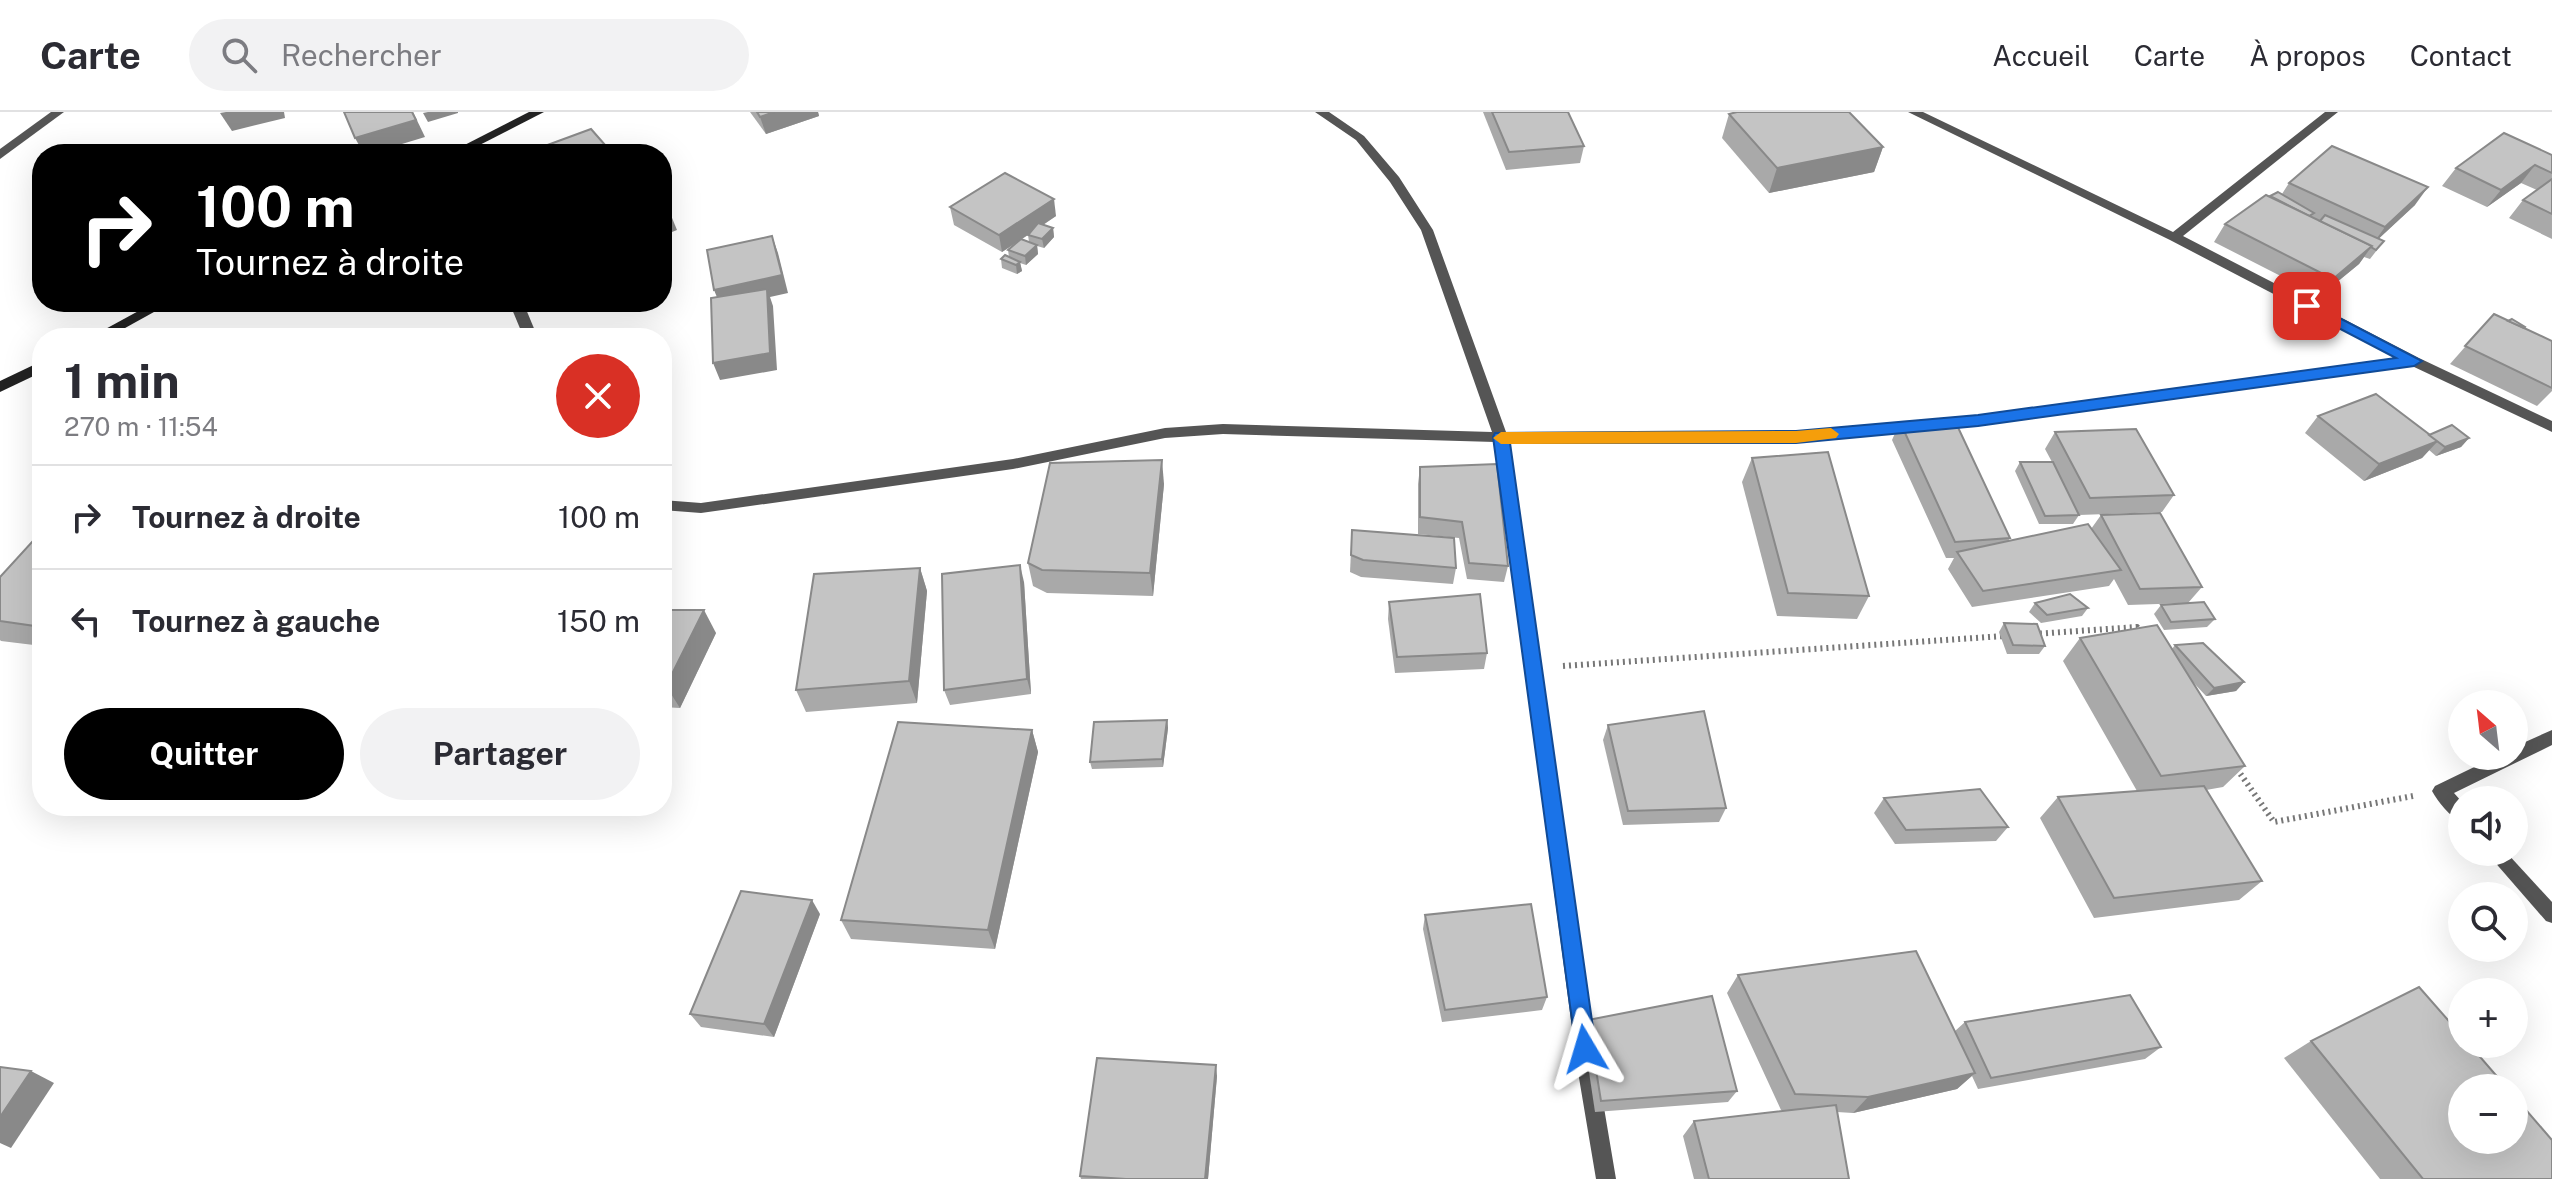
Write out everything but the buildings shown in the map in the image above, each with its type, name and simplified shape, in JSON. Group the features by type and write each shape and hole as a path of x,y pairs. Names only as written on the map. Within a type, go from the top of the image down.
{"street":[{"path":"0,155 58,112"},
{"path":"476,144 538,112"},
{"path":"1321,112 1360,138 1395,180 1427,230 1501,437 1587,1066 1606,1179"},
{"path":"1914,112 2174,237 2414,361 2552,427"},
{"path":"2174,237 2332,112"},
{"path":"115,328 146,312"},
{"path":"672,506 701,508 1013,464 1165,433 1223,429 1501,437 1796,437 1978,420 2414,361"},
{"path":"0,387 32,371"},
{"path":"2528,749 2552,737"},
{"path":"2448,799 2441,791 2484,770"},
{"path":"2508,866 2552,915"}],"path":[{"path":"2026,635 2137,627 2147,640"},
{"path":"1534,668 2010,636"},
{"path":"2228,757 2274,822 2441,791"}],"slow traffic":[{"path":"1501,438 1796,437 1831,434"}],"route":[{"path":"1585,1049 1501,437 1796,437 1978,420 2414,361 2307,306"}]}
